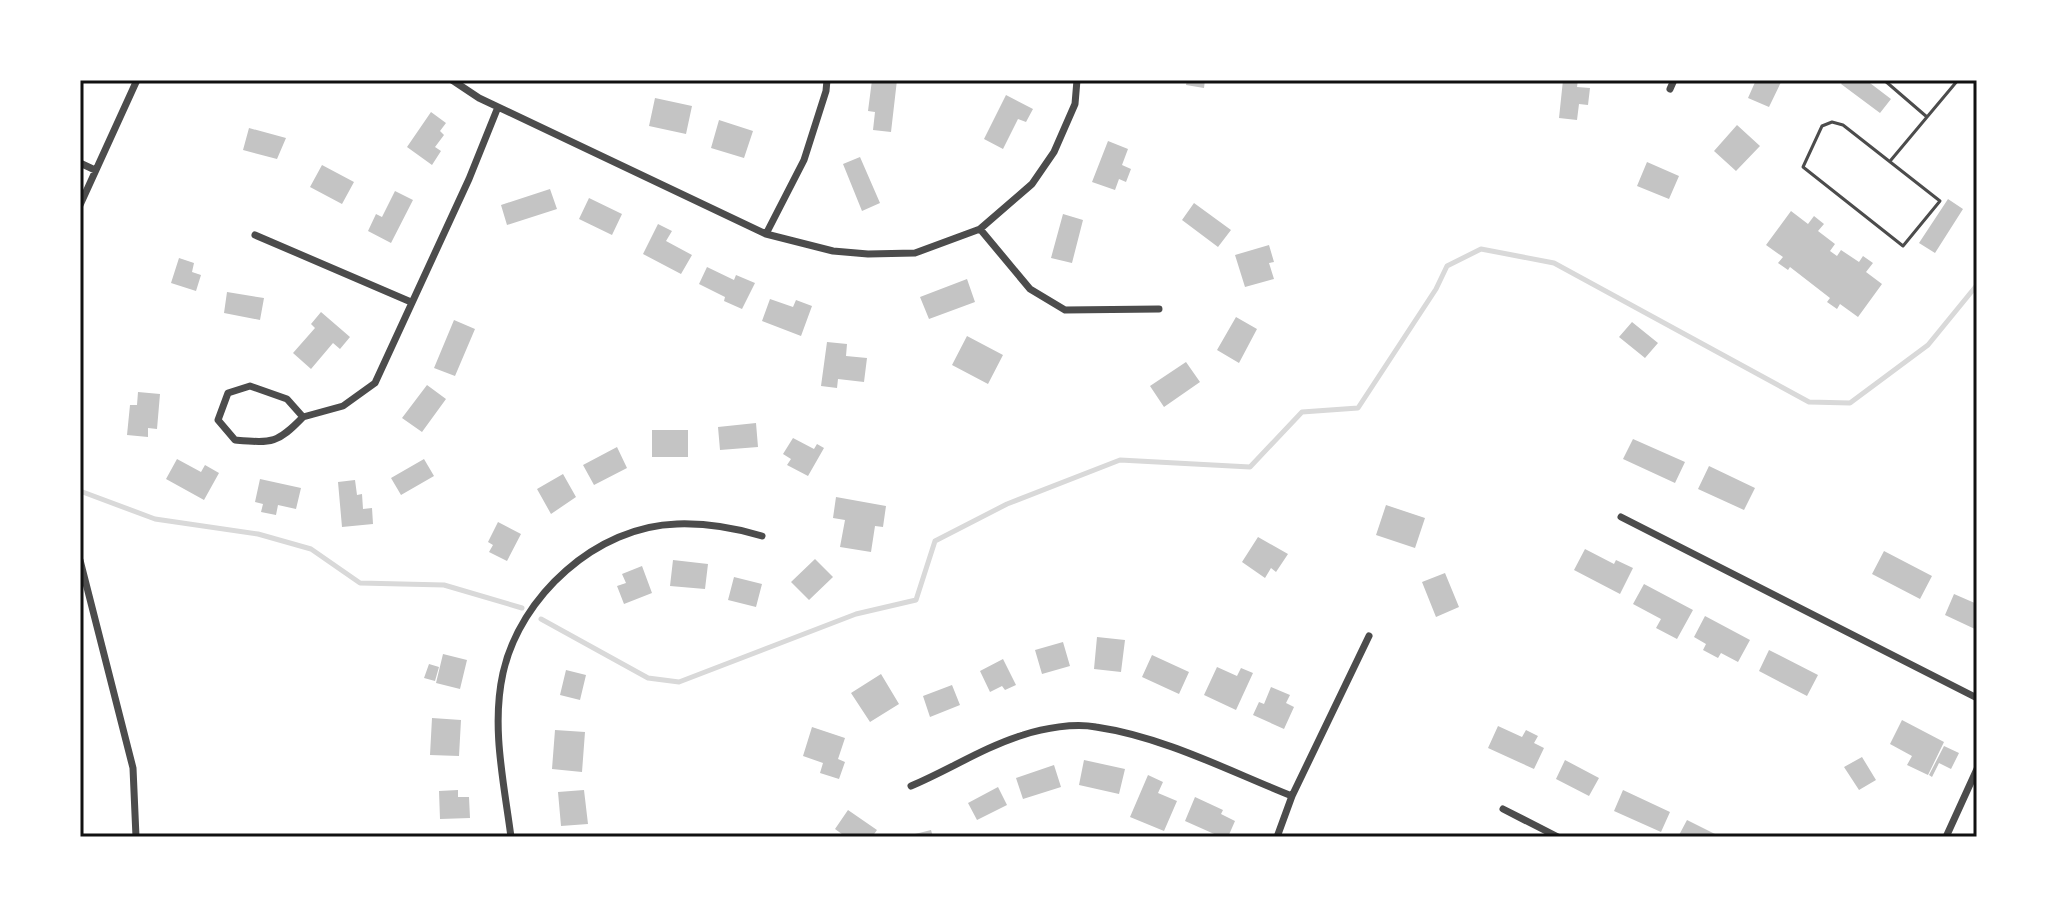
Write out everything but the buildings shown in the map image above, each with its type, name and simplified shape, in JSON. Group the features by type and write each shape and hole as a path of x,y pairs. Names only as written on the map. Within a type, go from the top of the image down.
{"street":[{"path":"80,205 82,194 137,80"},
{"path":"452,80 498,107 766,234 833,251 868,254 915,253 980,229 1032,184 1054,152 1075,104 1077,80"},
{"path":"766,234 804,160 827,80"},
{"path":"1670,89 1674,80"},
{"path":"303,417 287,399 250,386 228,393 218,420 235,440 264,442 284,437 303,417 343,406 375,383 469,179 498,107"},
{"path":"80,163 95,170"},
{"path":"980,229 1030,289 1065,310 1159,309"},
{"path":"255,235 411,302"},
{"path":"1621,517 1977,698"},
{"path":"511,837 497,714 503,673 523,622 551,584 598,549 645,529 675,524 708,525 762,536"},
{"path":"80,560 133,768 136,837"},
{"path":"1277,837 1292,796 1369,636"},
{"path":"911,786 1025,734 1062,727 1093,726 1146,738 1292,796"},
{"path":"1946,837 1977,769"},
{"path":"1503,809 1558,837"}],"lane":[{"path":"1884,80 1927,117"},
{"path":"1891,160 1958,80"},
{"path":"1832,122 1843,125 1891,160 1940,201 1903,246 1803,167 1822,126 1832,122"}],"waterway":[{"path":"541,619 648,678 679,682 856,614 916,600 935,541 1007,504 1120,460 1250,467 1302,412 1358,408 1436,289 1447,266 1481,249 1554,263 1809,402 1850,403 1928,345 1977,285"},
{"path":"80,491 155,519 258,534 311,549 360,583 444,585 522,608"}]}
